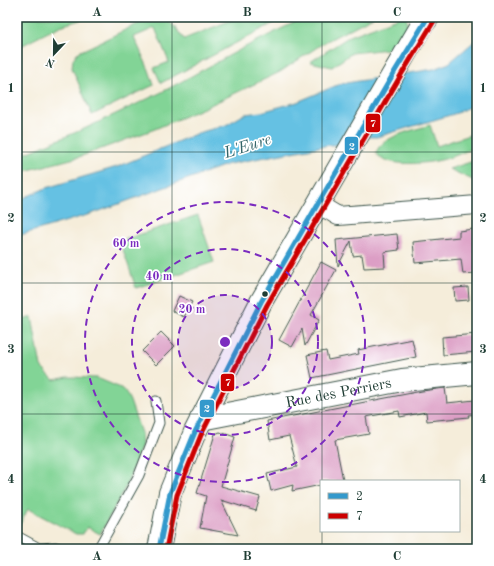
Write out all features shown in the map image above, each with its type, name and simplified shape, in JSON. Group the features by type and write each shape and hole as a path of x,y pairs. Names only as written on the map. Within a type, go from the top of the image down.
{"main road":[{"path":"159,549 170,493 201,419 261,302 395,70 428,17"},
{"name":"Rue des Perriers","path":"201,419 402,380 477,373"}],"street":[{"path":"318,204 338,216 477,205"}],"lane":[{"path":"98,549 139,475 158,423 156,402"},
{"path":"17,536 39,548 56,547 61,549"}],"green space":[{"path":"17,17 90,17 60,26 17,48"},
{"path":"152,17 162,17 173,25 184,39 239,17 285,17 161,83 154,68 169,62 155,28 134,37 154,85 92,115 72,68 73,59 77,53"},
{"path":"305,17 373,17 325,42 280,72 206,107 155,129 79,157 17,173 17,157 86,128 162,92 245,47"},
{"path":"400,17 405,17 408,29 398,48 352,53 332,67 310,62 350,36"},
{"path":"430,125 437,146 469,135 475,147 446,159 422,163 387,161 376,153 384,142 391,138 399,134"},
{"path":"477,160 477,182 449,169"},
{"path":"198,215 214,262 136,288 120,241"},
{"path":"32,317 41,367 54,380 68,377 97,378 125,391 141,433 142,445 126,486 100,534 87,527 83,534 76,534 28,509 17,530 17,322"}],"water":[{"name":"L'Eure","path":"477,39 477,103 457,113 377,137 370,137 352,145 329,145 229,164 94,213 17,236 17,201 46,188 117,167 198,133 226,125 245,114 261,112 297,102 340,84 434,69 449,63"}],"building":[{"path":"473,229 476,273 463,274 461,259 415,263 413,242 459,237 459,231"},
{"path":"397,234 399,250 384,252 385,267 364,268 362,255 353,256 351,241 338,266 336,240"},
{"path":"321,262 336,270 311,315 319,320 305,346 302,329 292,347 279,340"},
{"path":"468,287 469,300 455,301 454,288"},
{"path":"179,296 192,302 184,317 172,311"},
{"path":"161,332 175,346 156,365 142,351"},
{"path":"477,334 477,352 443,355 442,337"},
{"path":"412,339 416,357 312,378 307,355 326,351 328,360 359,354 358,350"},
{"path":"445,388 447,403 475,400 477,414 468,415 469,417 427,421 426,412 400,417 399,411 366,417 369,434 335,440 343,480 320,480 320,485 292,491 293,485 271,491 267,474 297,467 289,436 270,440 267,421 422,391"},
{"path":"220,432 235,437 221,486 260,497 256,511 221,500 238,535 200,528 206,496 197,493 215,434"}],"transit line":[{"name":"2","path":"159,549 170,493 195,432 261,302 428,17"},
{"name":"7","path":"166,549 177,495 201,435 267,305 434,21"}]}
